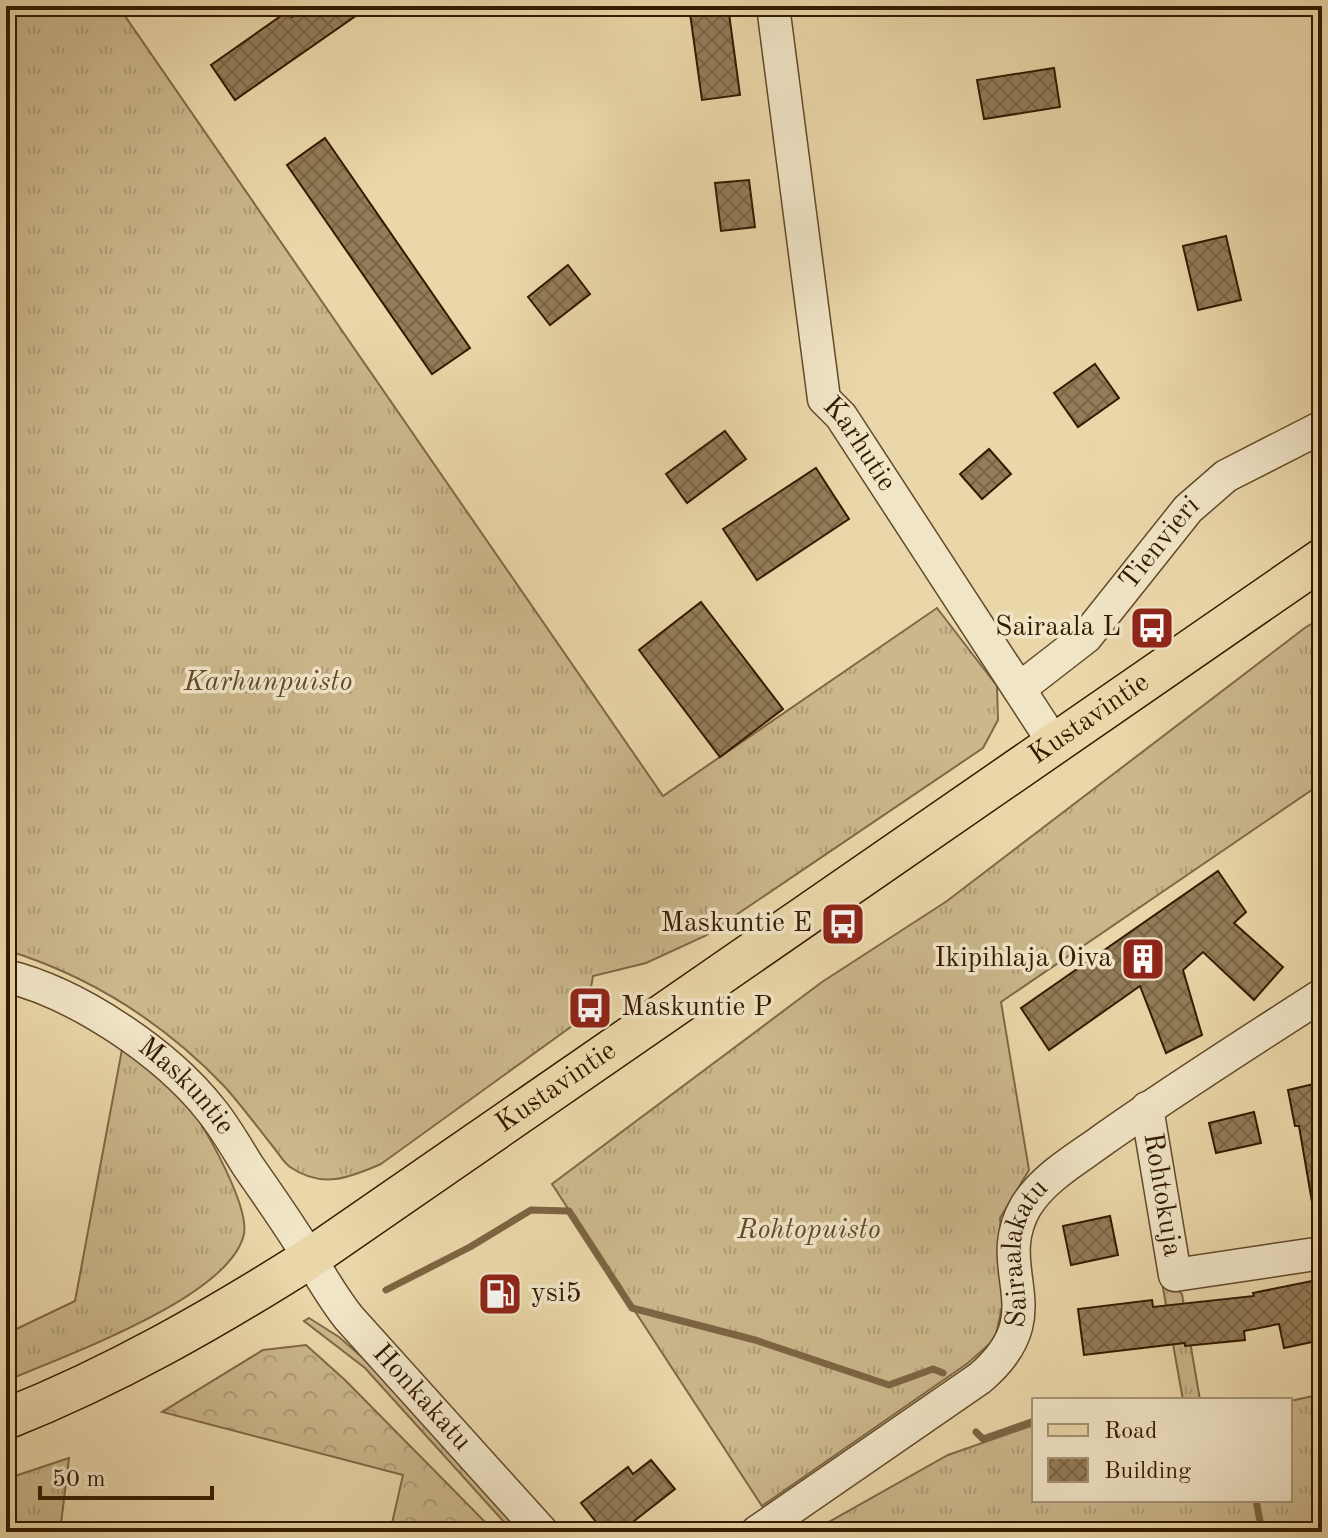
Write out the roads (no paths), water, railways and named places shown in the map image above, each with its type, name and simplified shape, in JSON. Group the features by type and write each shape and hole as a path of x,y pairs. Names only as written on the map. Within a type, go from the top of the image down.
{"main road":[{"name":"Kustavintie","path":"6,1419 147,1356 222,1314 310,1258 1322,559"}],"street":[{"name":"Karhutie","path":"773,6 824,399 841,416 1054,743"},
{"name":"Tienvieri","path":"1019,689 1086,637 1188,509 1226,476 1322,427"},
{"name":"Maskuntie","path":"6,976 25,980 85,1007 130,1036 170,1069 211,1109 310,1258"},
{"name":"Sairaalakatu","path":"757,1532 1000,1361 1018,1323 1020,1305 1013,1243 1018,1221 1045,1184 1147,1108 1322,995"},
{"name":"Rohtokuja","path":"1147,1108 1175,1275 1322,1253"},
{"name":"Honkakatu","path":"310,1258 333,1298 349,1318 542,1532"}],"waterway":[{"path":"386,1290 470,1247 531,1210 569,1211 632,1308 755,1340 889,1385 933,1369 943,1373"},
{"path":"976,1432 983,1439 1032,1422"},
{"path":"1256,1502 1262,1532"}],"place":[{"name":"Sairaala L","path":"1152,628"},
{"name":"Maskuntie E","path":"843,924"},
{"name":"Ikipihlaja Oiva","path":"1143,959"},
{"name":"Maskuntie P","path":"590,1008"},
{"name":"ysi5","path":"500,1294"}],"park label":[{"name":"Karhunpuisto","path":"268,683"},
{"name":"Rohtopuisto","path":"809,1231"}]}
